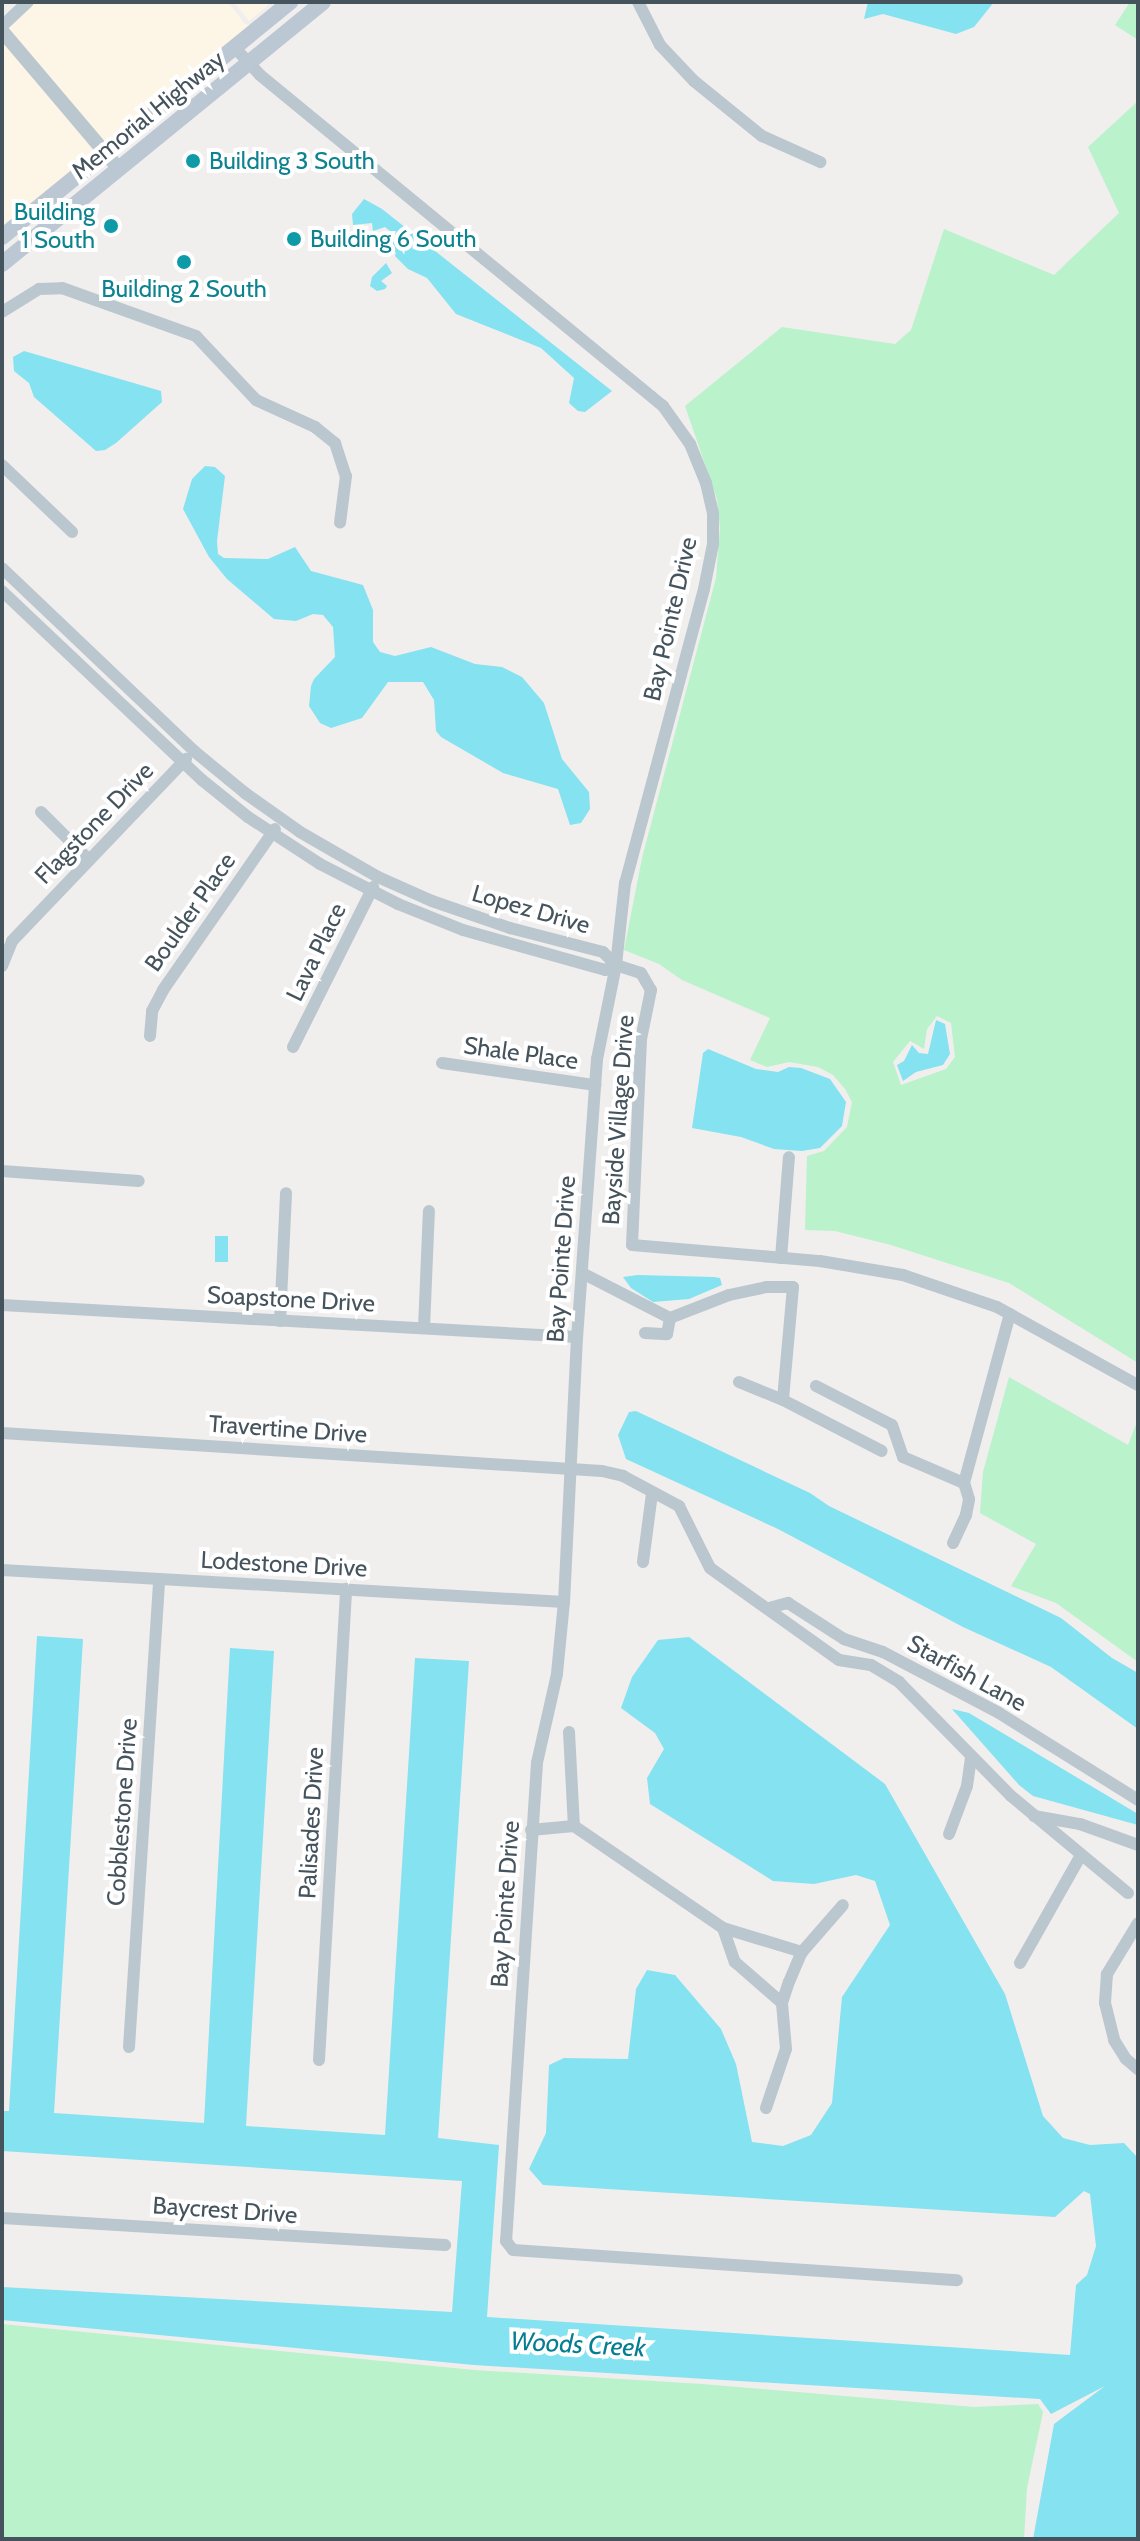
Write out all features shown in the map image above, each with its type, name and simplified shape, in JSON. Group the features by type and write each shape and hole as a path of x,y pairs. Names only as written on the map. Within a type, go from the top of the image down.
{"main road":[{"name":"Memorial Highway","path":"2,237 290,2"},
{"name":"Memorial Highway","path":"2,264 323,2"}],"street":[{"path":"28,2 2,29 119,169"},
{"path":"638,2 660,45 694,81 756,132 820,162"},
{"name":"Bay Pointe Drive","path":"235,48 248,64 648,392 677,422 701,469 713,514 711,560 625,883 616,965 595,1085 577,1337 564,1602 557,1674 537,1763 506,2241 513,2250 957,2280"},
{"path":"2,312 33,292 57,288 196,336 256,400 315,427 335,443 346,476 340,523"},
{"path":"2,465 72,532"},
{"name":"Lopez Drive","path":"2,568 194,751 281,819 378,877 474,917 603,952 616,965 605,970 491,939 426,917 371,891 271,833 183,762 2,591"},
{"name":"Flagstone Drive","path":"2,966 2,959 12,941 194,751"},
{"path":"41,812 89,860"},
{"name":"Boulder Place","path":"150,1036 156,1000 281,819"},
{"name":"Lava Place","path":"293,1047 378,877"},
{"name":"Bayside Village Drive","path":"616,965 641,973 651,990 641,1039 632,1245 781,1258 903,1275 1010,1314 1138,1385"},
{"name":"Shale Place","path":"442,1063 595,1085"},
{"path":"781,1258 789,1157"},
{"path":"2,1171 139,1181"},
{"path":"280,1321 286,1193"},
{"path":"424,1328 429,1211"},
{"path":"582,1273 670,1318 729,1295 767,1287 793,1287 783,1400"},
{"name":"Soapstone Drive","path":"2,1305 577,1337"},
{"path":"953,1543 966,1515 969,1499 964,1483 1010,1314"},
{"path":"645,1333 667,1334 670,1318"},
{"path":"739,1382 783,1400 882,1451"},
{"path":"816,1386 892,1425 903,1457 964,1483"},
{"name":"Travertine Drive","path":"2,1433 571,1469 623,1476 652,1494 664,1495 679,1506 710,1568 839,1660 871,1665 899,1682 1032,1815 1128,1893"},
{"path":"643,1562 652,1494"},
{"name":"Lodestone Drive","path":"2,1570 564,1602"},
{"name":"Cobblestone Drive","path":"129,2047 159,1580"},
{"name":"Palisades Drive","path":"319,2060 346,1589"},
{"name":"Starfish Lane","path":"769,1608 788,1603 844,1639 883,1652 999,1713 1138,1800"},
{"path":"569,1732 574,1826"},
{"path":"949,1834 967,1786 971,1757"},
{"path":"1032,1815 1080,1824 1138,1845"},
{"path":"531,1830 574,1826 723,1928 802,1952"},
{"path":"1020,1963 1081,1855"},
{"path":"766,2108 786,2049 782,2003 802,1952 843,1905"},
{"path":"1138,1923 1107,1974 1105,2003 1114,2040 1126,2059 1138,2069"},
{"path":"723,1928 735,1962 782,2003"},
{"name":"Baycrest Drive","path":"2,2218 445,2245"}],"shaded area":[{"path":"36,2 228,2 245,24 252,25 106,147 8,29"},
{"path":"234,2 272,2 249,21"},
{"path":"2,40 96,154 2,230"}],"green space":[{"path":"1130,2 1138,2 1138,40 1115,25"},
{"path":"1138,101 1138,1363 1009,1283 891,1245 835,1231 805,1230 807,1156 824,1151 847,1127 852,1102 845,1089 833,1075 818,1067 789,1062 767,1067 750,1060 770,1018 682,980 659,964 624,950 642,858 716,578 720,528 717,499 685,406 782,327 895,344 911,330 944,229 1054,275 1119,213 1088,147","holes":["937,1016 951,1023 955,1057 946,1069 901,1085 893,1062 910,1041 924,1049 927,1029"]},
{"path":"1009,1377 1128,1445 1138,1419 1138,1662 1056,1603 1011,1586 1036,1544 980,1513 983,1472"},
{"path":"2,2324 474,2370 702,2384 974,2407 1038,2404 1043,2412 1027,2488 1024,2539 2,2539"}],"water":[{"path":"868,2 994,2 974,27 956,34 883,14 864,19"},
{"path":"364,199 382,209 612,391 585,412 578,411 569,403 574,378 541,348 456,314 427,278 408,269 395,256 396,253 384,240 390,231 385,227 373,231 372,223 353,225 352,214"},
{"path":"386,263 392,273 381,281 387,286 385,289 377,291 370,286 372,277"},
{"path":"24,351 161,391 162,402 116,443 105,450 96,451 34,397 29,383 14,371 13,357"},
{"path":"205,466 215,467 225,476 217,541 218,554 224,558 268,559 295,547 311,571 363,585 373,610 373,642 380,652 395,656 431,647 475,664 502,667 522,677 544,703 562,759 589,792 590,809 581,823 570,825 558,789 503,773 441,737 436,731 434,700 423,682 388,682 362,718 331,728 320,723 309,706 311,686 335,657 333,627 323,615 313,614 296,621 274,619 227,579 209,557 183,509 192,479"},
{"path":"936,1020 945,1024 950,1054 943,1065 916,1072 903,1081 897,1065 904,1061 912,1045 919,1053 928,1054"},
{"path":"708,1049 756,1069 778,1072 789,1067 801,1068 830,1079 846,1102 842,1126 820,1148 802,1151 774,1149 741,1137 692,1128 703,1053"},
{"path":"215,1236 228,1236 228,1262 215,1262"},
{"path":"623,1277 714,1277 720,1278 722,1285 689,1299 653,1302 631,1288"},
{"path":"636,1411 810,1493 829,1506 1061,1618 1112,1658 1138,1673 1138,1729 1051,1667 963,1627 778,1529 626,1459 618,1435 629,1412"},
{"name":"Woods Creek","path":"37,1636 83,1639 54,2113 204,2123 230,1648 274,1651 246,2126 385,2135 415,1658 469,1661 438,2138 499,2145 487,2317 1070,2355 1076,2285 1087,2275 1096,2246 1090,2194 1084,2191 1055,2217 543,2185 529,2169 546,2133 549,2065 564,2058 628,2059 636,1989 647,1970 675,1975 721,2029 736,2064 752,2142 783,2146 811,2135 832,2103 842,1997 890,1925 875,1881 856,1875 814,1884 773,1881 650,1804 647,1778 664,1749 655,1733 621,1708 632,1677 658,1640 689,1637 885,1784 1005,1994 1043,2116 1063,2138 1090,2145 1124,2143 1138,2158 1138,2539 1033,2539 1054,2424 1105,2386 1051,2414 1040,2399 474,2365 2,2320 2,2287 452,2312 462,2181 2,2151 2,2111 9,2111"},
{"path":"952,1709 969,1713 1138,1814 1138,1825 1033,1796 1019,1785"}],"place":[{"name":"Building 3 South","path":"193,161"},
{"name":"Building 1 South","path":"111,226"},
{"name":"Building 6 South","path":"294,239"},
{"name":"Building 2 South","path":"184,262"}]}
